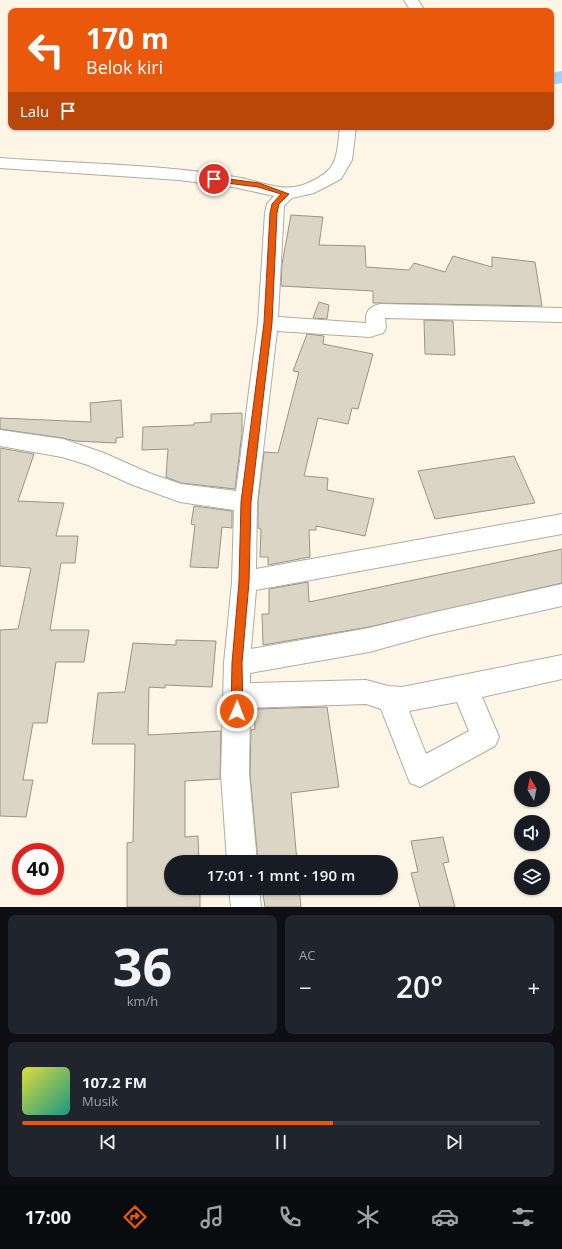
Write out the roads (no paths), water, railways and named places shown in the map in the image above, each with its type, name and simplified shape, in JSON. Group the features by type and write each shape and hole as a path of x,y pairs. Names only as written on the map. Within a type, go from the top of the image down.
{"street":[{"path":"0,163 124,170 201,178 259,185 286,194 308,190 335,175 344,160 348,130"},
{"path":"241,855 235,774 238,696 237,663 244,582 246,502 268,323 274,213 276,204 286,194"},
{"path":"268,323 370,330 376,328 375,314 380,311 562,315"},
{"path":"0,438 63,448 96,459 141,479 180,493 246,502"},
{"path":"244,582 562,524"},
{"path":"237,663 362,641 446,620 562,595"},
{"path":"238,696 366,692 380,695 391,700 402,700 562,666"},
{"path":"391,700 420,773 485,737 464,688"},
{"path":"245,895 246,907"}],"waterway":[{"path":"554,78 562,77"}]}
